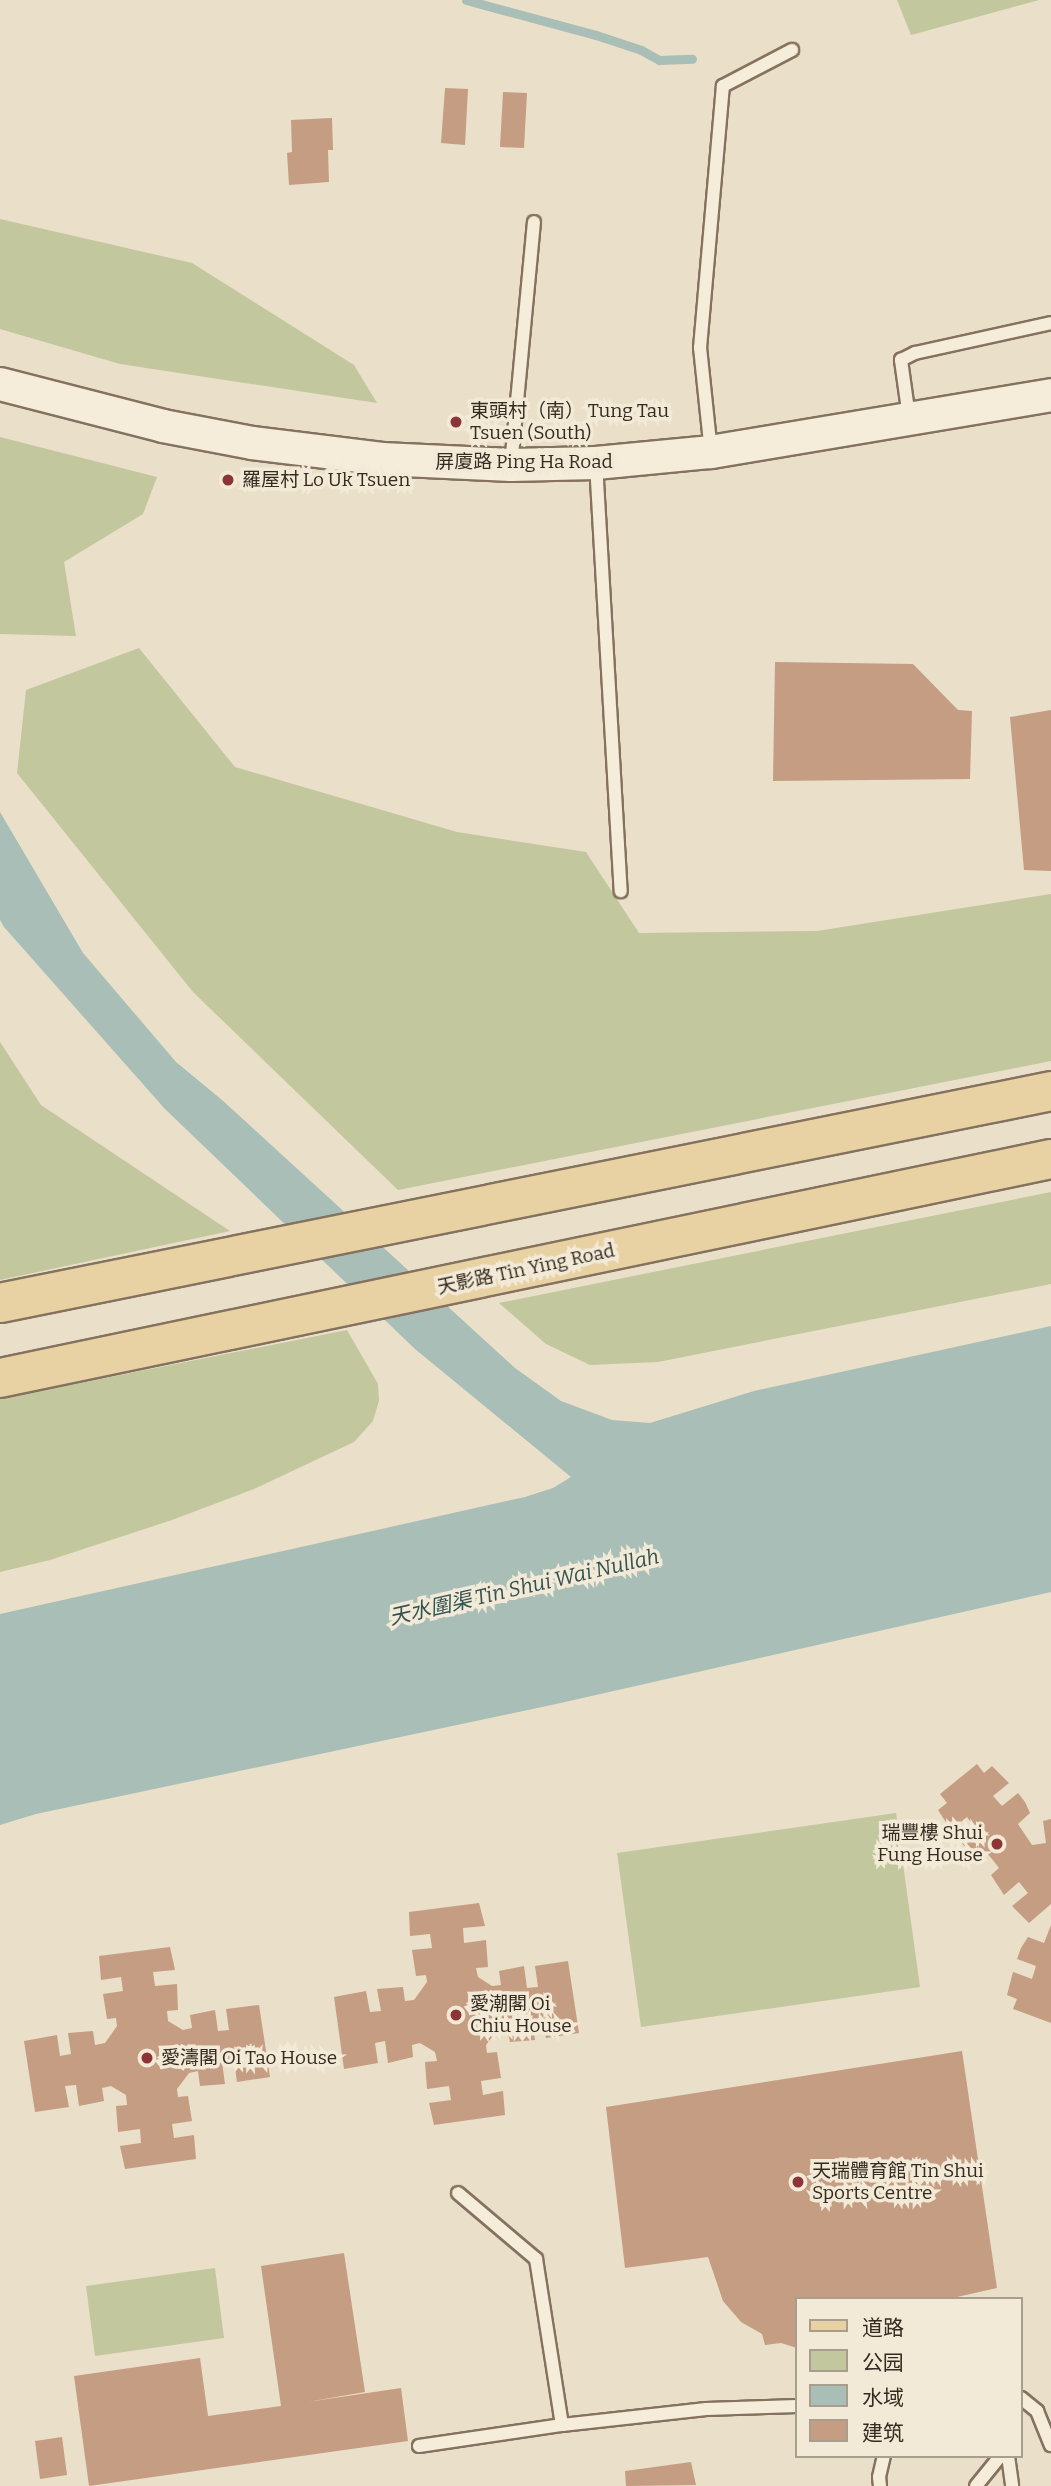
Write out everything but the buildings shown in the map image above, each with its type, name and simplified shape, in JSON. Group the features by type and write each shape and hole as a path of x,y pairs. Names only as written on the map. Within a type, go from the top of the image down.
{"main road":[{"path":"0,1303 1051,1091"},
{"name":"天影路 Tin Ying Road","path":"0,1378 1051,1159"}],"street":[{"name":"屏廈路 Ping Ha Road","path":"0,384 163,426 252,443 382,459 510,465 596,463 711,452 1051,395"}],"lane":[{"path":"711,452 701,348 723,86 792,50"},
{"path":"510,465 534,222"},
{"path":"909,420 901,360 915,353 1051,323"},
{"path":"596,463 621,891"},
{"path":"458,2193 536,2259 562,2426"},
{"path":"1023,2400 1037,2411 1051,2445"},
{"path":"419,2446 706,2409 796,2406"},
{"path":"880,2486 878,2477 883,2458"},
{"path":"976,2486 998,2458"},
{"path":"1008,2458 1012,2486"}],"green space":[{"path":"897,0 1039,0 911,35"},
{"path":"0,219 192,263 354,365 377,403 120,364 0,329"},
{"path":"0,437 157,477 143,514 64,562 76,636 0,634"},
{"path":"139,648 235,767 457,832 586,852 639,933 817,931 1051,894 1051,1061 398,1190 193,992 17,773 26,690"},
{"path":"0,1042 41,1105 230,1231 0,1280"},
{"path":"1051,1192 1051,1284 658,1362 590,1365 546,1344 499,1303"},
{"path":"347,1330 378,1384 379,1401 373,1421 354,1442 254,1489 172,1520 50,1560 0,1572 0,1399"},
{"path":"896,1813 920,1987 641,2027 617,1853"},
{"path":"215,2268 224,2338 95,2356 86,2286"}],"water":[{"name":"天水圍渠 Tin Shui Wai Nullah","path":"0,812 83,953 176,1062 222,1100 515,1368 561,1401 612,1420 650,1423 754,1391 1051,1326 1051,1592 556,1704 36,1814 0,1825 0,1614 525,1497 553,1488 571,1477 415,1349 165,1109 4,927 0,920"}],"waterway":[{"path":"466,0 596,35 641,50 659,60 692,59"}],"place":[{"name":"東頭村（南） Tung Tau Tsuen (South)","path":"456,422"},
{"name":"羅屋村 Lo Uk Tsuen","path":"228,480"},
{"name":"瑞豐樓 Shui Fung House","path":"997,1844"},
{"name":"愛潮閣 Oi Chiu House","path":"456,2015"},
{"name":"愛濤閣 Oi Tao House","path":"147,2058"},
{"name":"天瑞體育館 Tin Shui Sports Centre","path":"798,2182"}]}
